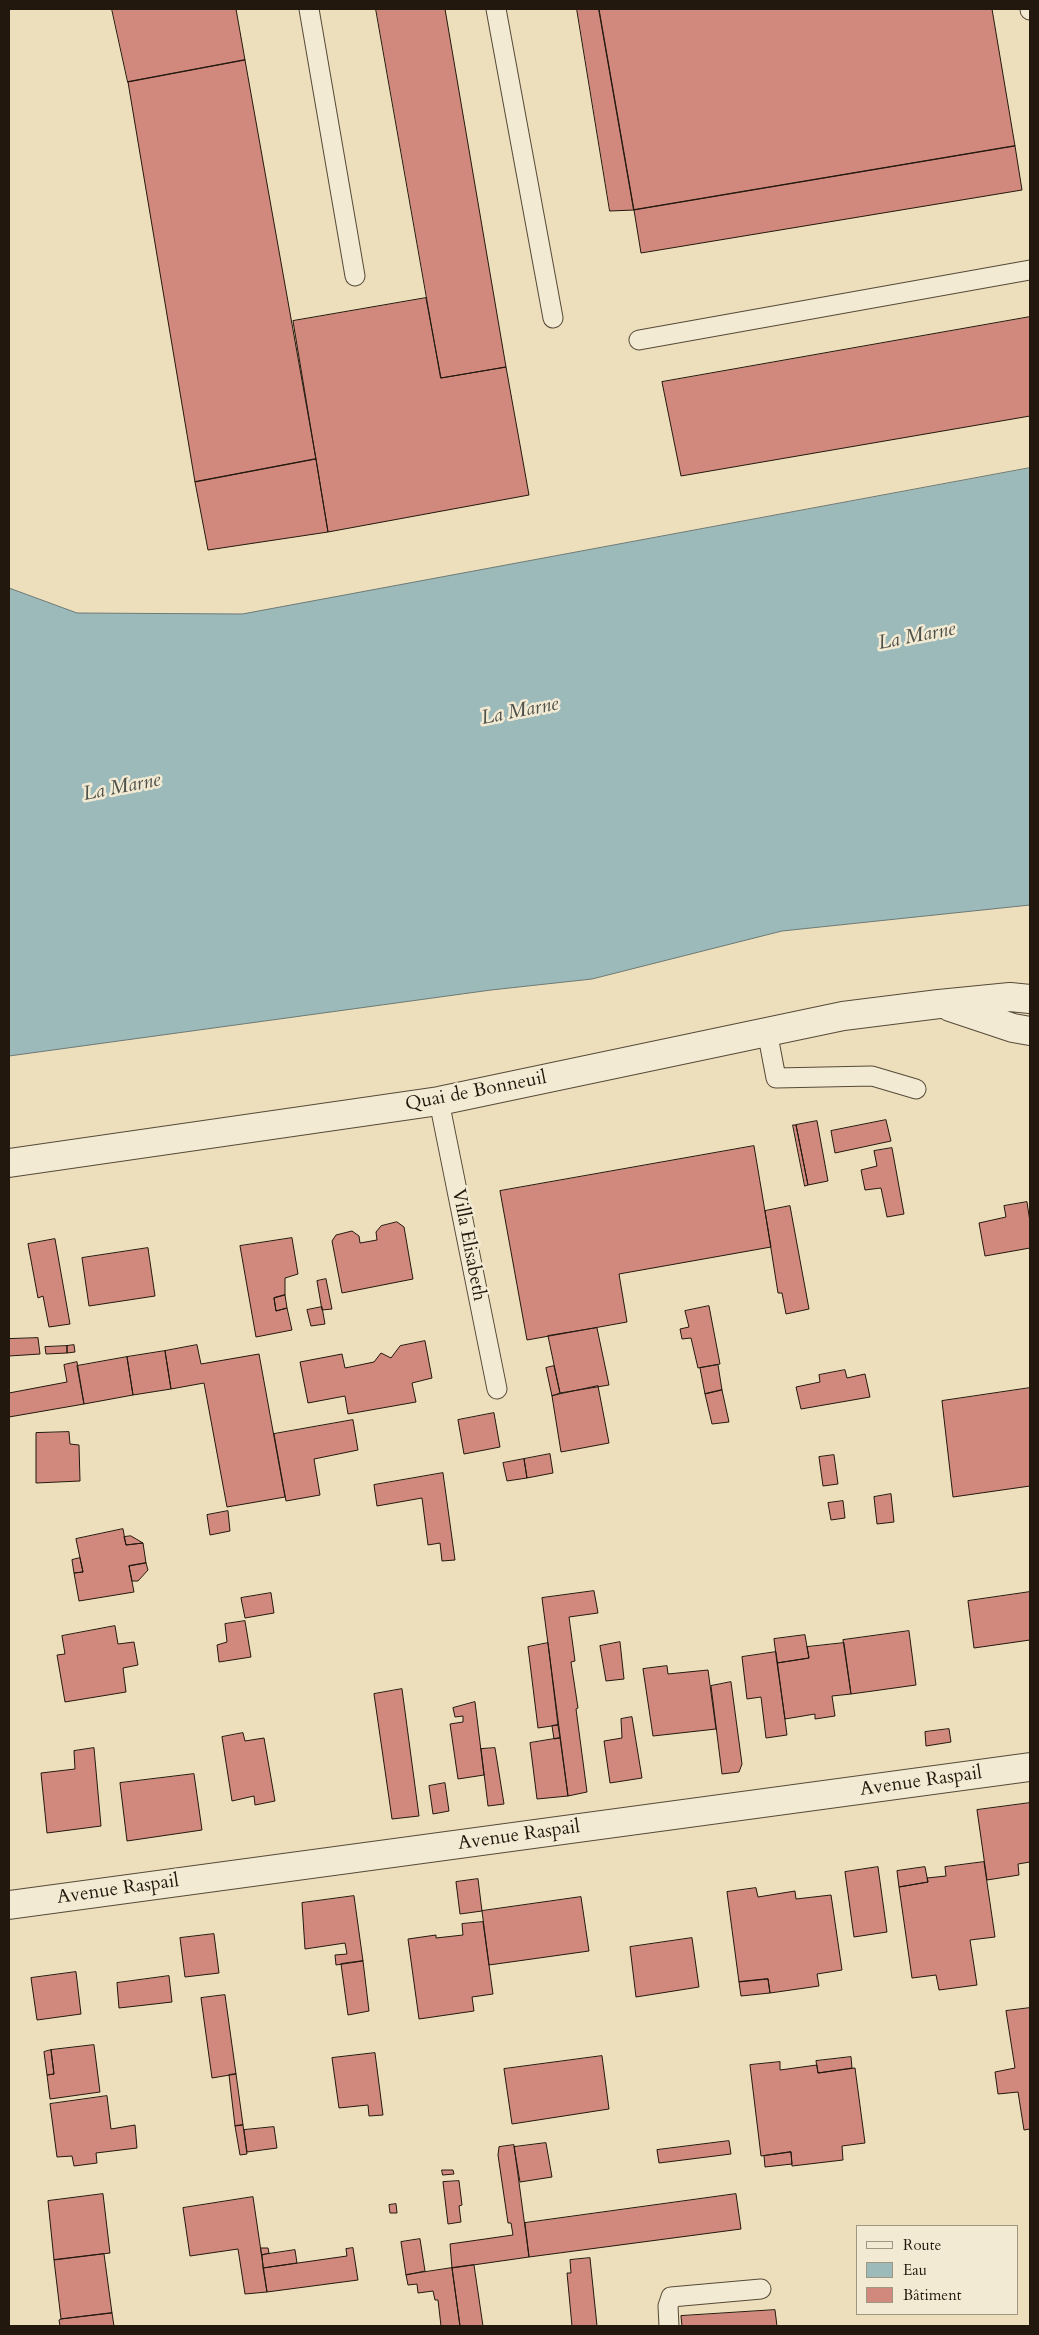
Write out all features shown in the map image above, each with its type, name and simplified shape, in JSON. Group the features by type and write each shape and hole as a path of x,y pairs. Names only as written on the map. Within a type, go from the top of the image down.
{"street":[{"name":"Quai de Bonneuil","path":"9,1163 439,1101 842,1016 1010,997 1030,999"},
{"name":"Quai de Bonneuil","path":"939,1004 1013,1028 1030,1031"},
{"name":"Avenue Raspail","path":"9,1905 1030,1767"}],"lane":[{"path":"309,9 355,276"},
{"path":"496,9 553,318"},
{"path":"639,340 1030,270"},
{"path":"767,1031 776,1078 872,1076 916,1089"},
{"name":"Villa Elisabeth","path":"439,1101 497,1389"},
{"path":"669,2326 668,2306 671,2297 761,2289"}],"water":[{"name":"La Marne","path":"1030,468 1030,905 782,931 592,979 491,990 9,1056 9,588 77,613 242,614"}],"building":[{"path":"112,9 236,9 245,60 128,82"},
{"path":"376,9 445,9 506,367 441,378"},
{"path":"577,9 599,9 634,210 610,211"},
{"path":"599,9 992,9 1015,146 634,210"},
{"path":"245,60 316,459 195,482 128,82"},
{"path":"1015,146 1022,190 641,253 634,210"},
{"path":"426,298 441,378 506,367 529,495 328,532 293,321"},
{"path":"1030,317 1030,416 681,476 662,382"},
{"path":"316,459 328,532 208,550 195,482"},
{"path":"886,1120 891,1141 835,1153 831,1131"},
{"path":"817,1121 828,1181 808,1185 796,1125"},
{"path":"793,1125 796,1125 808,1185 805,1186"},
{"path":"754,1146 771,1247 619,1274 627,1322 527,1340 500,1191"},
{"path":"892,1148 904,1214 887,1217 881,1188 865,1190 861,1170 877,1166 874,1151"},
{"path":"1027,1202 1030,1222 1030,1248 985,1256 979,1223 1006,1217 1004,1206"},
{"path":"790,1206 809,1309 786,1314 782,1293 778,1293 765,1211"},
{"path":"397,1222 404,1227 413,1279 342,1293 332,1241 336,1235 352,1231 359,1236 360,1243 377,1240 376,1232 381,1226"},
{"path":"292,1238 298,1274 285,1278 285,1295 274,1298 276,1311 287,1308 292,1330 256,1337 240,1246"},
{"path":"55,1239 70,1324 49,1327 43,1296 38,1298 28,1244"},
{"path":"148,1248 155,1296 89,1306 82,1258"},
{"path":"326,1279 332,1309 322,1310 317,1281"},
{"path":"285,1295 287,1308 276,1311 274,1298"},
{"path":"709,1306 720,1364 698,1368 691,1338 682,1339 680,1329 689,1327 685,1311"},
{"path":"322,1307 325,1324 311,1326 307,1310"},
{"path":"597,1328 609,1385 560,1393 548,1336"},
{"path":"38,1338 40,1354 9,1356 9,1339"},
{"path":"425,1341 432,1378 412,1383 416,1402 348,1414 345,1396 308,1403 300,1362 342,1354 345,1368 374,1362 381,1353 391,1358 400,1346"},
{"path":"74,1345 75,1352 67,1353 67,1346"},
{"path":"197,1345 201,1364 259,1354 285,1497 227,1507 204,1383 171,1389 165,1351"},
{"path":"67,1346 67,1353 46,1354 45,1347"},
{"path":"165,1351 171,1389 133,1395 127,1357"},
{"path":"127,1357 133,1395 84,1404 77,1366"},
{"path":"77,1362 84,1404 9,1417 9,1393 67,1382 64,1365"},
{"path":"718,1365 722,1390 705,1394 700,1368"},
{"path":"554,1366 560,1393 552,1396 546,1368"},
{"path":"845,1370 847,1378 865,1374 870,1397 801,1409 796,1387 820,1382 819,1375"},
{"path":"598,1386 609,1443 561,1452 552,1396"},
{"path":"1030,1388 1030,1486 953,1497 942,1401"},
{"path":"722,1390 729,1422 712,1424 705,1394"},
{"path":"494,1413 500,1447 464,1454 458,1420"},
{"path":"353,1420 358,1450 314,1459 320,1495 286,1501 274,1434"},
{"path":"69,1432 70,1444 79,1445 80,1481 36,1483 36,1433"},
{"path":"550,1454 553,1473 527,1478 524,1459"},
{"path":"834,1455 838,1484 823,1486 819,1457"},
{"path":"524,1459 527,1478 507,1481 503,1463"},
{"path":"443,1473 455,1560 442,1561 440,1543 428,1545 422,1498 377,1506 374,1485"},
{"path":"891,1494 894,1522 877,1524 874,1497"},
{"path":"843,1501 845,1518 831,1520 828,1503"},
{"path":"228,1511 230,1531 210,1535 207,1515"},
{"path":"123,1529 126,1545 143,1543 146,1563 129,1566 134,1592 79,1601 74,1573 83,1572 76,1539"},
{"path":"131,1536 143,1543 126,1545 124,1537"},
{"path":"80,1558 83,1572 74,1573 72,1560"},
{"path":"146,1563 148,1570 138,1581 132,1581 129,1566"},
{"path":"594,1591 598,1613 569,1617 575,1661 571,1662 587,1792 568,1796 542,1598"},
{"path":"1030,1592 1030,1640 974,1648 968,1601"},
{"path":"271,1593 274,1613 245,1618 241,1598"},
{"path":"245,1621 251,1657 219,1662 217,1645 227,1642 225,1624"},
{"path":"115,1626 118,1644 134,1642 138,1665 123,1668 126,1692 65,1702 57,1655 65,1654 62,1636"},
{"path":"909,1631 916,1685 851,1694 843,1640"},
{"path":"805,1635 809,1658 777,1663 774,1639"},
{"path":"620,1642 624,1679 606,1681 600,1646"},
{"path":"548,1643 558,1725 538,1728 528,1647"},
{"path":"844,1643 851,1694 832,1696 835,1716 815,1719 815,1714 785,1719 777,1663 809,1658 807,1647"},
{"path":"776,1652 787,1735 766,1738 761,1697 747,1699 742,1657"},
{"path":"667,1666 668,1674 708,1670 716,1729 653,1736 643,1669"},
{"path":"731,1682 742,1764 739,1772 722,1774 711,1686"},
{"path":"402,1689 419,1816 392,1819 374,1694"},
{"path":"475,1702 484,1775 458,1779 450,1724 463,1722 463,1716 455,1717 453,1708"},
{"path":"632,1717 642,1778 610,1783 604,1741 622,1738 621,1719"},
{"path":"558,1725 560,1738 554,1739 552,1726"},
{"path":"949,1729 951,1742 926,1746 925,1732"},
{"path":"243,1733 245,1741 264,1738 275,1801 255,1805 254,1796 232,1801 222,1737"},
{"path":"560,1738 568,1796 537,1799 530,1743"},
{"path":"94,1748 101,1826 47,1833 41,1773 75,1769 74,1751"},
{"path":"495,1748 504,1804 488,1806 481,1749"},
{"path":"194,1774 202,1830 127,1841 120,1783"},
{"path":"445,1783 449,1811 433,1814 429,1786"},
{"path":"1030,1803 1030,1862 1018,1864 1019,1875 987,1880 977,1810"},
{"path":"984,1862 995,1937 970,1940 977,1985 939,1990 936,1975 912,1978 899,1887 928,1882 927,1878 946,1876 945,1867"},
{"path":"878,1867 887,1932 854,1937 845,1872"},
{"path":"925,1867 928,1882 899,1887 897,1871"},
{"path":"478,1879 482,1911 460,1914 456,1882"},
{"path":"756,1888 758,1897 795,1891 796,1899 831,1895 842,1970 817,1974 819,1986 770,1993 768,1979 739,1982 727,1892"},
{"path":"354,1896 363,1961 336,1965 335,1955 347,1954 345,1943 305,1949 302,1903"},
{"path":"581,1897 589,1951 489,1965 482,1911"},
{"path":"483,1922 493,1994 472,1997 474,2011 419,2019 408,1939 436,1935 436,1938 463,1935 462,1924"},
{"path":"214,1934 219,1973 185,1977 180,1938"},
{"path":"692,1938 699,1987 636,1997 630,1947"},
{"path":"363,1961 369,2011 348,2015 341,1964"},
{"path":"76,1972 81,2014 37,2020 31,1978"},
{"path":"169,1976 172,2002 119,2008 117,1983"},
{"path":"768,1979 770,1993 741,1996 739,1982"},
{"path":"225,1995 236,2074 212,2078 201,1998"},
{"path":"1030,2008 1030,2129 1024,2130 1018,2092 998,2094 995,2072 1015,2068 1006,2011"},
{"path":"94,2045 100,2092 50,2099 47,2075 54,2074 51,2050"},
{"path":"51,2050 54,2074 47,2075 44,2052"},
{"path":"375,2053 383,2115 369,2116 368,2105 339,2108 332,2058"},
{"path":"602,2056 609,2109 512,2124 504,2069"},
{"path":"851,2057 852,2068 818,2073 816,2061"},
{"path":"780,2062 780,2070 817,2065 818,2073 855,2068 865,2143 842,2146 843,2160 792,2166 791,2152 761,2156 750,2065"},
{"path":"236,2074 243,2125 235,2126 229,2075"},
{"path":"107,2096 111,2129 135,2125 137,2148 96,2153 97,2163 74,2166 72,2156 57,2157 50,2104"},
{"path":"243,2125 247,2154 240,2155 235,2126"},
{"path":"274,2127 277,2148 247,2152 244,2130"},
{"path":"729,2141 731,2154 659,2163 657,2150"},
{"path":"546,2143 552,2177 520,2182 514,2147"},
{"path":"514,2145 529,2257 452,2268 450,2244 513,2235 511,2223 508,2223 498,2155 499,2147"},
{"path":"791,2152 792,2164 765,2167 764,2156"},
{"path":"442,2170 453,2170 454,2174 443,2175"},
{"path":"459,2181 462,2205 459,2206 461,2222 448,2224 443,2182"},
{"path":"103,2194 110,2253 54,2260 48,2201"},
{"path":"736,2194 741,2229 529,2257 525,2223"},
{"path":"253,2197 267,2292 245,2294 238,2249 190,2256 183,2208"},
{"path":"396,2204 397,2213 390,2213 389,2205"},
{"path":"420,2239 425,2271 406,2275 401,2242"},
{"path":"261,2248 268,2248 269,2253 262,2255"},
{"path":"353,2248 358,2280 267,2292 263,2268 347,2256 346,2249"},
{"path":"295,2250 297,2263 263,2268 262,2255"},
{"path":"104,2254 112,2313 61,2319 54,2260"},
{"path":"590,2258 597,2326 572,2326 567,2273 571,2273 570,2260"},
{"path":"474,2265 483,2326 460,2326 452,2268"},
{"path":"452,2268 460,2326 441,2326 438,2300 435,2300 433,2291 418,2293 417,2284 408,2285 406,2275"},
{"path":"775,2310 777,2326 682,2326 681,2316"},
{"path":"112,2313 114,2326 60,2326 59,2320 61,2319"}]}
